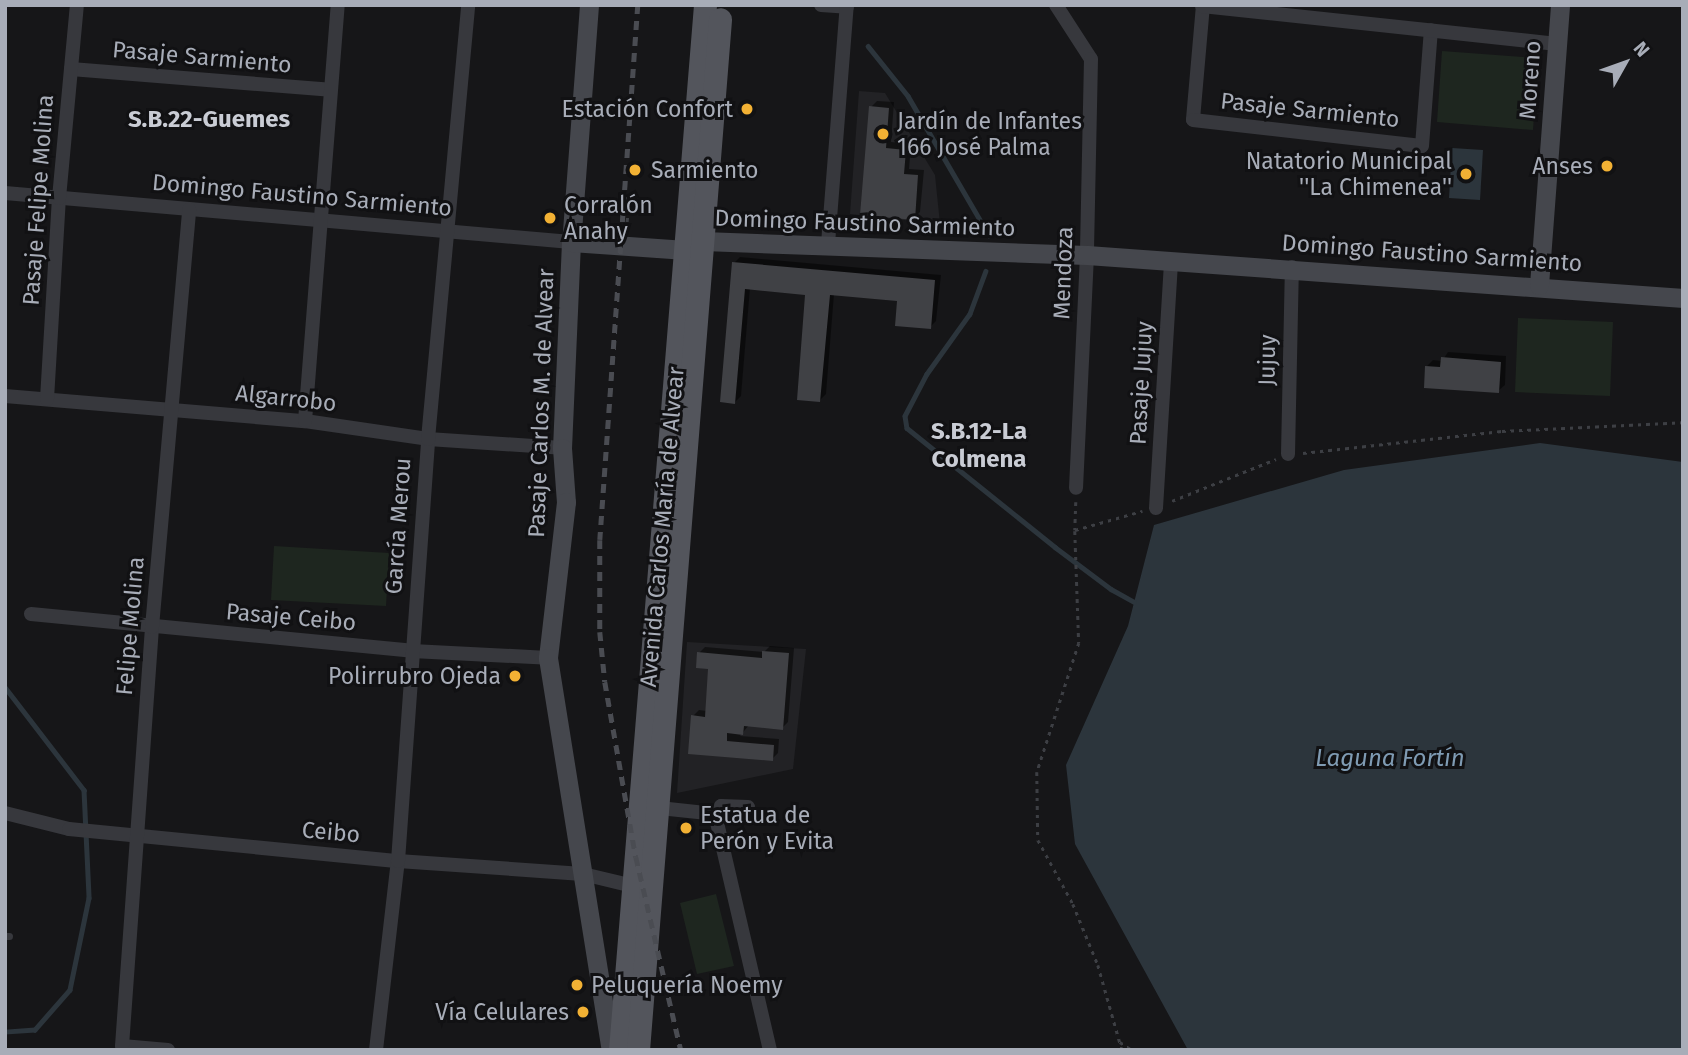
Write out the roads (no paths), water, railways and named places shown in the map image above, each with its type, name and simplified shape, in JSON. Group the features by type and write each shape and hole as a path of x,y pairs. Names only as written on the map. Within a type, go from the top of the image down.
{"main road":[{"name":"Avenida Carlos María de Alvear","path":"694,246 705,5"},
{"name":"Avenida Carlos María de Alvear","path":"638,1050 643,884 649,807 694,246 721,5"},
{"name":"Avenida Carlos María de Alvear","path":"620,1050 643,884"}],"street":[{"name":"Pasaje Felipe Molina","path":"47,399 59,198 77,5"},
{"path":"305,421 338,5"},
{"name":"García Merou","path":"376,1050 398,861 428,439 468,5"},
{"name":"Pasaje Carlos M. de Alvear","path":"589,5 571,242 562,448 566,502 548,658 611,1050"},
{"path":"821,5 847,6 828,244"},
{"name":"Mendoza","path":"1056,5 1091,59 1087,255 1076,488"},
{"name":"Moreno","path":"1539,285 1560,5"},
{"name":"Pasaje Sarmiento","path":"1203,6 1193,120 1422,146 1431,30"},
{"path":"1203,6 1557,44"},
{"name":"Pasaje Sarmiento","path":"71,69 330,90"},
{"name":"Domingo Faustino Sarmiento","path":"5,193 571,242 694,246 828,244 1087,255 1292,267 1683,298"},
{"name":"Felipe Molina","path":"119,1048 170,410 189,210"},
{"name":"Pasaje Jujuy","path":"1156,508 1171,262"},
{"name":"Jujuy","path":"1288,454 1292,267"},
{"name":"Algarrobo","path":"5,396 305,421 428,439 562,448"},
{"name":"Pasaje Ceibo","path":"31,614 412,651 548,658"},
{"path":"748,807 721,806 715,814 770,1050"},
{"path":"649,807 715,814"},
{"name":"Ceibo","path":"5,813 69,829 398,861 583,874 643,884"},
{"path":"119,1048 168,1050"}],"water":[{"name":"Natatorio Municipal ''La Chimenea''","path":"1452,148 1483,150 1480,200 1449,198"},
{"name":"Laguna Fortín","path":"1540,443 1683,462 1683,1050 1188,1050 1075,844 1066,765 1128,626 1154,525 1344,470"}],"waterway":[{"path":"868,46 908,96 989,235"},
{"path":"986,271 970,314 927,374 905,416 907,428 1055,547 1111,589 1134,602"},
{"path":"5,687 84,790 89,898 70,990 35,1030 5,1032"}],"railway":[{"path":"638,5 600,540 600,632 605,682 636,857 681,1050"}],"place":[{"name":"Estación Confort","path":"747,109"},
{"name":"Jardín de Infantes 166 José Palma","path":"883,134"},
{"name":"Anses","path":"1607,166"},
{"name":"Sarmiento","path":"635,170"},
{"name":"Natatorio Municipal ''La Chimenea''","path":"1466,174"},
{"name":"Corralón Anahy","path":"550,218"},
{"name":"Polirrubro Ojeda","path":"515,676"},
{"name":"Estatua de Perón y Evita","path":"686,828"},
{"name":"Peluquería Noemy","path":"577,985"},
{"name":"Vía Celulares","path":"583,1012"}],"district":[{"name":"S.B.22-Guemes","path":"209,120"},
{"name":"S.B.12-La Colmena","path":"979,446"}]}
